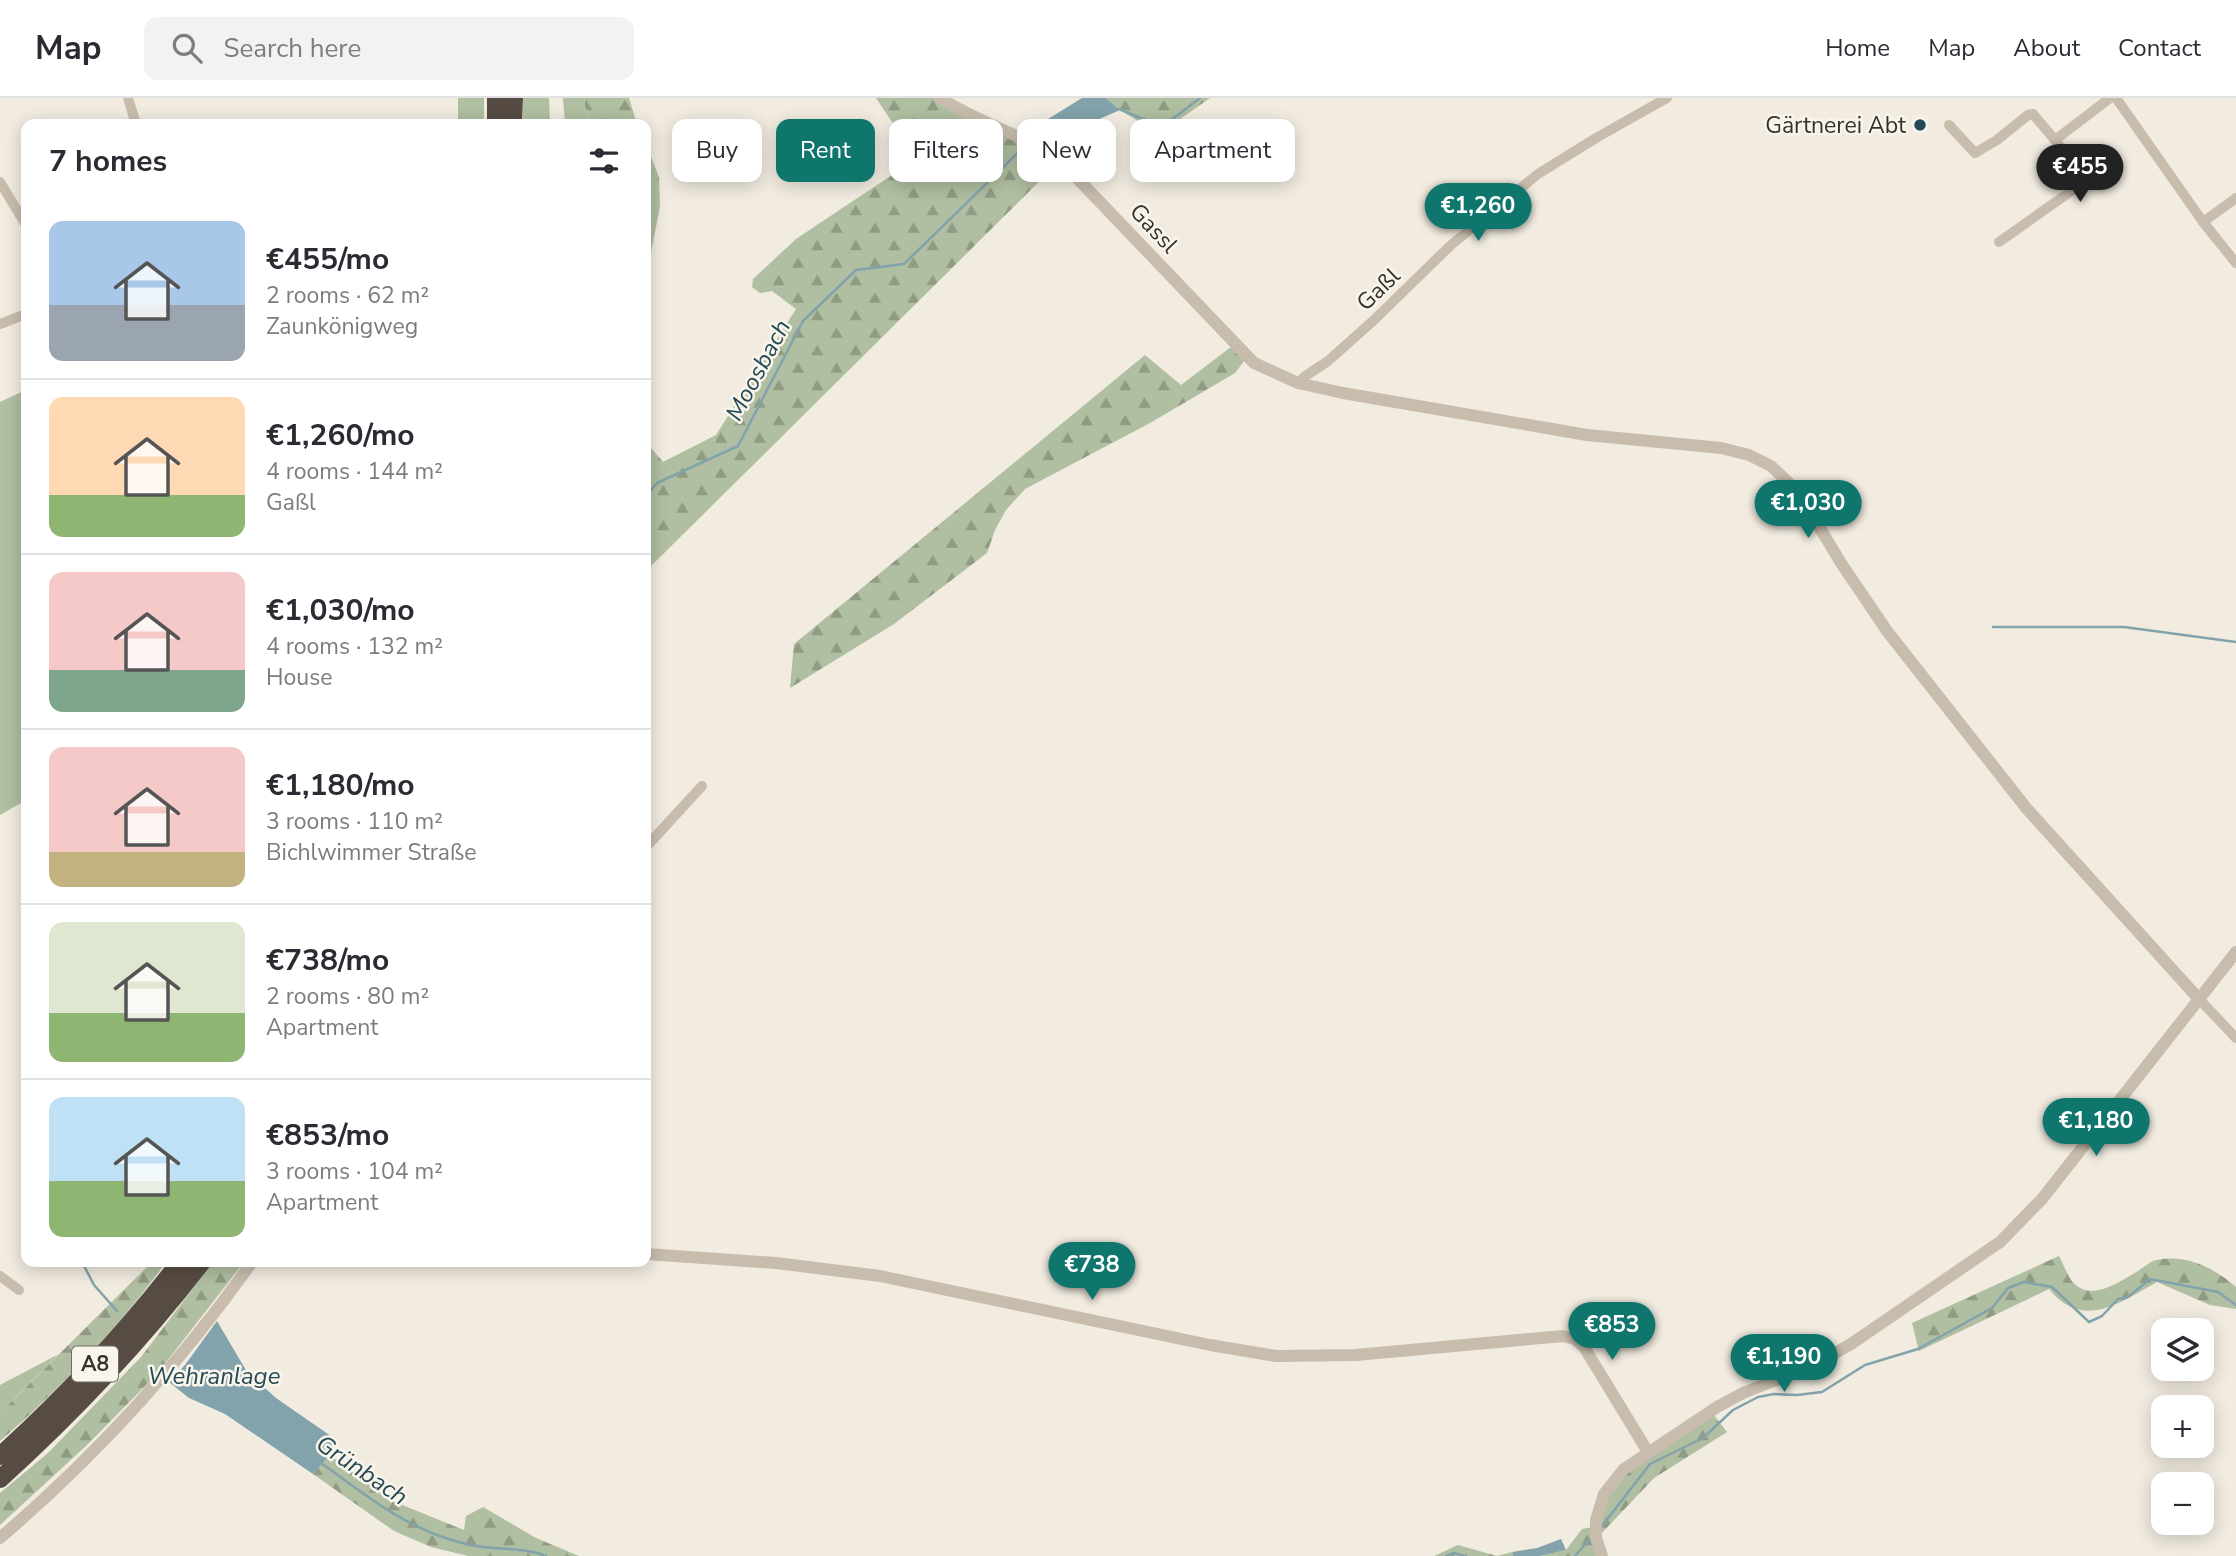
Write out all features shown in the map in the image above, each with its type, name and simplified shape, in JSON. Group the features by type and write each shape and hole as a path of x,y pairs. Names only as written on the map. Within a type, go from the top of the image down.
{"highway":[{"path":"496,98 496,119"},
{"path":"513,119 514,98"},
{"name":"A8","path":"0,1456 37,1423 99,1359 176,1267"},
{"name":"A8","path":"0,1479 47,1437 113,1370 198,1267"}],"street":[{"path":"128,98 134,119"},
{"name":"Gassl","path":"940,98 959,110 1054,154 1254,363 1298,383"},
{"name":"Gaßl","path":"1298,383 1365,328 1451,245 1538,174 1667,98"},
{"path":"2055,140 2110,98"},
{"path":"2116,98 2203,222 2236,263"},
{"path":"1950,125 1975,153 2033,114 2080,174 2081,181 2077,187 1999,242"},
{"path":"0,183 21,217"},
{"path":"2203,222 2236,198"},
{"path":"0,324 21,316"},
{"path":"1298,383 1587,435 1721,448 1749,455 1771,466 1791,485 1806,505 1887,631 2027,809 2236,1038"},
{"path":"651,842 702,786"},
{"path":"1602,1556 1596,1538 1596,1520 1604,1494 1616,1477 1648,1452 1717,1407 1743,1393 1814,1365 1851,1344 2000,1242 2042,1199 2236,952"},
{"path":"651,1254 809,1266 880,1276 1210,1345 1276,1356 1337,1356 1538,1337 1570,1337 1584,1347 1648,1452"},
{"path":"0,1538 70,1476 138,1406 194,1341 248,1267"},
{"path":"0,1276 19,1290"}],"green space":[{"path":"458,98 484,98 484,119 458,119"},
{"path":"523,98 549,98 550,119 523,119"},
{"path":"563,98 584,98 591,119 565,119"},
{"path":"584,98 629,98 635,119 591,119"},
{"path":"876,98 934,98 954,112 971,119 890,119"},
{"path":"1106,98 1210,98 1180,119 1135,119"},
{"path":"1003,133 1017,139 1017,182 1039,182 651,566 651,448 663,462 716,435 796,309 772,291 760,293 752,287 753,279 796,239 889,177 889,182 1003,182"},
{"path":"651,157 659,177 660,206 651,253"},
{"path":"1231,347 1245,360 1235,373 1150,423 1025,489 1006,510 987,553 894,624 790,688 794,644 1145,355 1181,385"},
{"path":"21,392 21,803 0,815 0,402"},
{"path":"2059,1256 2071,1280 2078,1287 2095,1291 2113,1285 2155,1261 2179,1259 2200,1264 2236,1287 2236,1309 2210,1305 2157,1282 2115,1305 2088,1311 2075,1309 2062,1302 2049,1289 1919,1351 1912,1323"},
{"path":"147,1267 162,1267 88,1356 0,1441 0,1413"},
{"path":"209,1267 240,1267 157,1374 87,1445 0,1525 0,1493 48,1453 141,1357"},
{"path":"59,1354 0,1413 0,1385"},
{"path":"1713,1414 1727,1432 1654,1478 1600,1535 1607,1500 1622,1479 1659,1448"},
{"path":"330,1455 390,1500 464,1530 466,1516 483,1507 536,1538 579,1556 468,1556 431,1547 394,1531 313,1474"},
{"path":"1592,1527 1600,1556 1540,1556 1566,1550 1582,1529"},
{"path":"1458,1545 1497,1556 1434,1556"},
{"path":"1512,1552 1513,1556 1497,1556"}],"water":[{"path":"1082,98 1106,98 1120,110 1099,119 1048,119"},
{"name":"Wehranlage","path":"217,1321 247,1372 276,1398 338,1441 313,1474 225,1414 189,1398 169,1382"},
{"path":"1561,1539 1566,1550 1540,1556 1513,1556 1512,1552 1537,1548"}],"waterway":[{"name":"Moosbach","path":"1119,109 1162,127 1200,98"},
{"name":"Moosbach","path":"651,490 657,483 738,446 803,321 856,270 904,264 1017,154"},
{"path":"1993,627 2124,627 2236,642"},
{"name":"Grünbach","path":"85,1267 94,1285 117,1311"},
{"name":"Grünbach","path":"1602,1526 1650,1464 1703,1438 1733,1410 1758,1397 1822,1392 1865,1365 1918,1349 1992,1308 2008,1288 2024,1282 2052,1287 2089,1322 2102,1316 2118,1299 2128,1297 2150,1279 2218,1292 2236,1305"},
{"name":"Grünbach","path":"321,1463 389,1511 425,1530 476,1546 526,1551 546,1556"},
{"name":"Grünbach","path":"1575,1556 1590,1539"},
{"name":"Grünbach","path":"1446,1556 1453,1553 1466,1556"}],"place":[{"name":"Gärtnerei Abt","path":"1920,125"}]}
